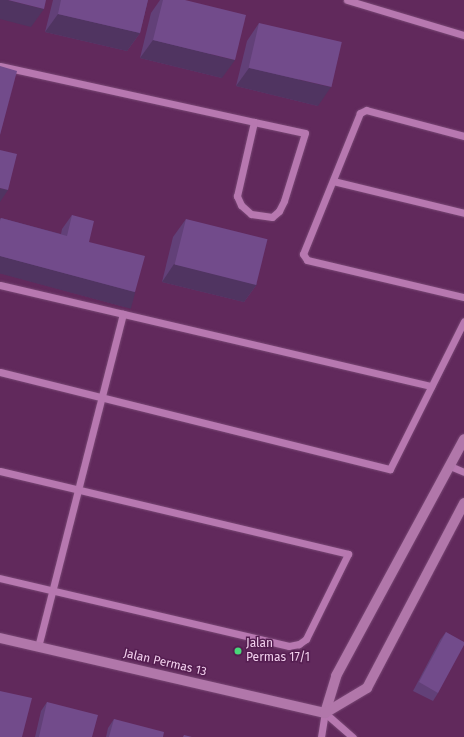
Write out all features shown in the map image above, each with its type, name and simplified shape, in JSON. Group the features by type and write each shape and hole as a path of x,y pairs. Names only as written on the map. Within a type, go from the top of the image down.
{"main road":[{"path":"325,713 336,676 464,438"},
{"path":"325,713 367,688 464,503"},
{"name":"Jalan Permas 13","path":"0,638 325,713"}],"street":[{"path":"347,0 464,35"},
{"path":"0,66 305,133 284,201 280,211 272,217 251,214 241,205 237,196 254,122"},
{"path":"464,136 366,110 360,113 303,254 307,260 464,297"},
{"path":"332,181 464,213"},
{"path":"0,285 432,386"},
{"path":"38,646 122,314"},
{"path":"0,372 390,469 464,321"},
{"path":"450,466 464,472"},
{"path":"0,470 348,554 306,639 299,644 289,646 0,578"},
{"path":"321,737 325,713"},
{"path":"325,713 353,737"}],"building":[{"path":"8,0 46,0 44,9"},
{"path":"61,0 148,0 140,33 58,14"},
{"path":"163,0 185,0 246,15 235,60 153,40"},
{"path":"259,23 342,42 331,87 249,68"},
{"path":"0,66 17,71 0,135"},
{"path":"0,150 17,154 8,190 0,188"},
{"path":"72,215 94,221 89,242 145,256 135,292 0,256 1,218 67,236"},
{"path":"186,219 268,239 256,285 175,265"},
{"path":"446,632 464,642 464,645 438,693 419,682"},
{"path":"0,691 32,698 22,737 0,737"},
{"path":"47,702 98,715 92,737 39,737"},
{"path":"114,719 164,732 163,737 109,737"}],"place":[{"name":"Jalan Permas 17/1","path":"238,651"}]}
